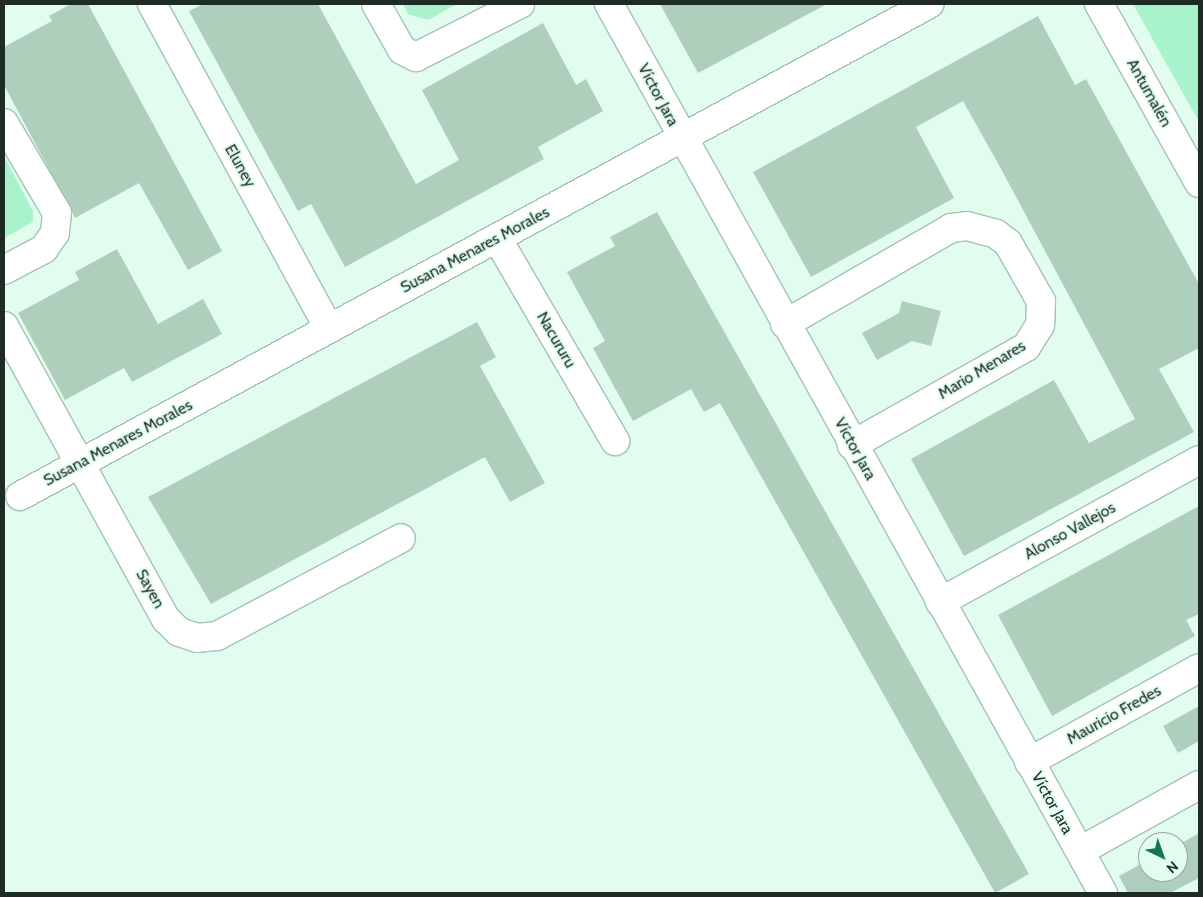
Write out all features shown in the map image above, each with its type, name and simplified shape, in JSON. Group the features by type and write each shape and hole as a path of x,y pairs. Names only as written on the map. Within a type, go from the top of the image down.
{"street":[{"name":"Eluney","path":"152,4 329,329"},
{"path":"376,4 402,50 416,57 432,53 520,4"},
{"name":"Víctor Jara","path":"609,4 852,446 1103,893"},
{"name":"Susana Menares Morales","path":"20,496 929,4"},
{"name":"Antumalén","path":"1099,4 1199,183"},
{"path":"4,123 57,213 55,233 44,249 4,270"},
{"name":"Mario Menares","path":"785,324 951,228 967,226 1008,243 1041,302 1040,325 1026,347 852,446"},
{"name":"Nacururu","path":"497,238 615,441"},
{"name":"Sayen","path":"4,326 166,619 188,636 217,636 401,538"},
{"name":"Alonso Vallejos","path":"940,602 1199,460"},
{"name":"Mauricio Fredes","path":"1030,762 1199,668"},
{"path":"1080,851 1199,785"}],"green space":[{"path":"403,4 457,4 428,20 408,14"},
{"path":"1133,4 1199,4 1199,122"},
{"path":"4,156 33,211 33,222 4,238"}],"building":[{"path":"71,4 88,4 222,251 188,270 139,183 75,218 4,85 4,47 52,21 49,16"},
{"path":"203,4 318,4 416,184 459,160 422,90 543,23 576,85 586,79 603,111 538,147 544,159 345,267 311,204 298,211 189,11"},
{"path":"660,4 827,4 698,73"},
{"path":"1038,16 1075,85 1086,79 1199,284 1199,348 1159,369 1194,432 964,556 911,459 1054,380 1089,443 1135,419 1000,167 963,101 916,127 954,198 811,277 753,172"},
{"path":"657,212 1029,874 995,893 720,403 704,412 691,389 633,421 593,348 605,341 567,272 615,246 610,237"},
{"path":"117,249 158,324 203,299 222,334 132,382 124,368 65,400 18,313 79,280 75,272"},
{"path":"902,301 941,311 931,346 912,341 877,360 862,333 899,313"},
{"path":"477,322 496,357 480,366 545,483 510,502 485,457 211,604 148,497"},
{"path":"1199,506 1199,614 1186,620 1195,636 1052,716 998,615"},
{"path":"1199,706 1199,741 1178,753 1163,726"},
{"path":"1199,833 1199,878 1170,893 1128,893 1119,876 1138,866 1138,882 1188,882 1188,839"}]}
